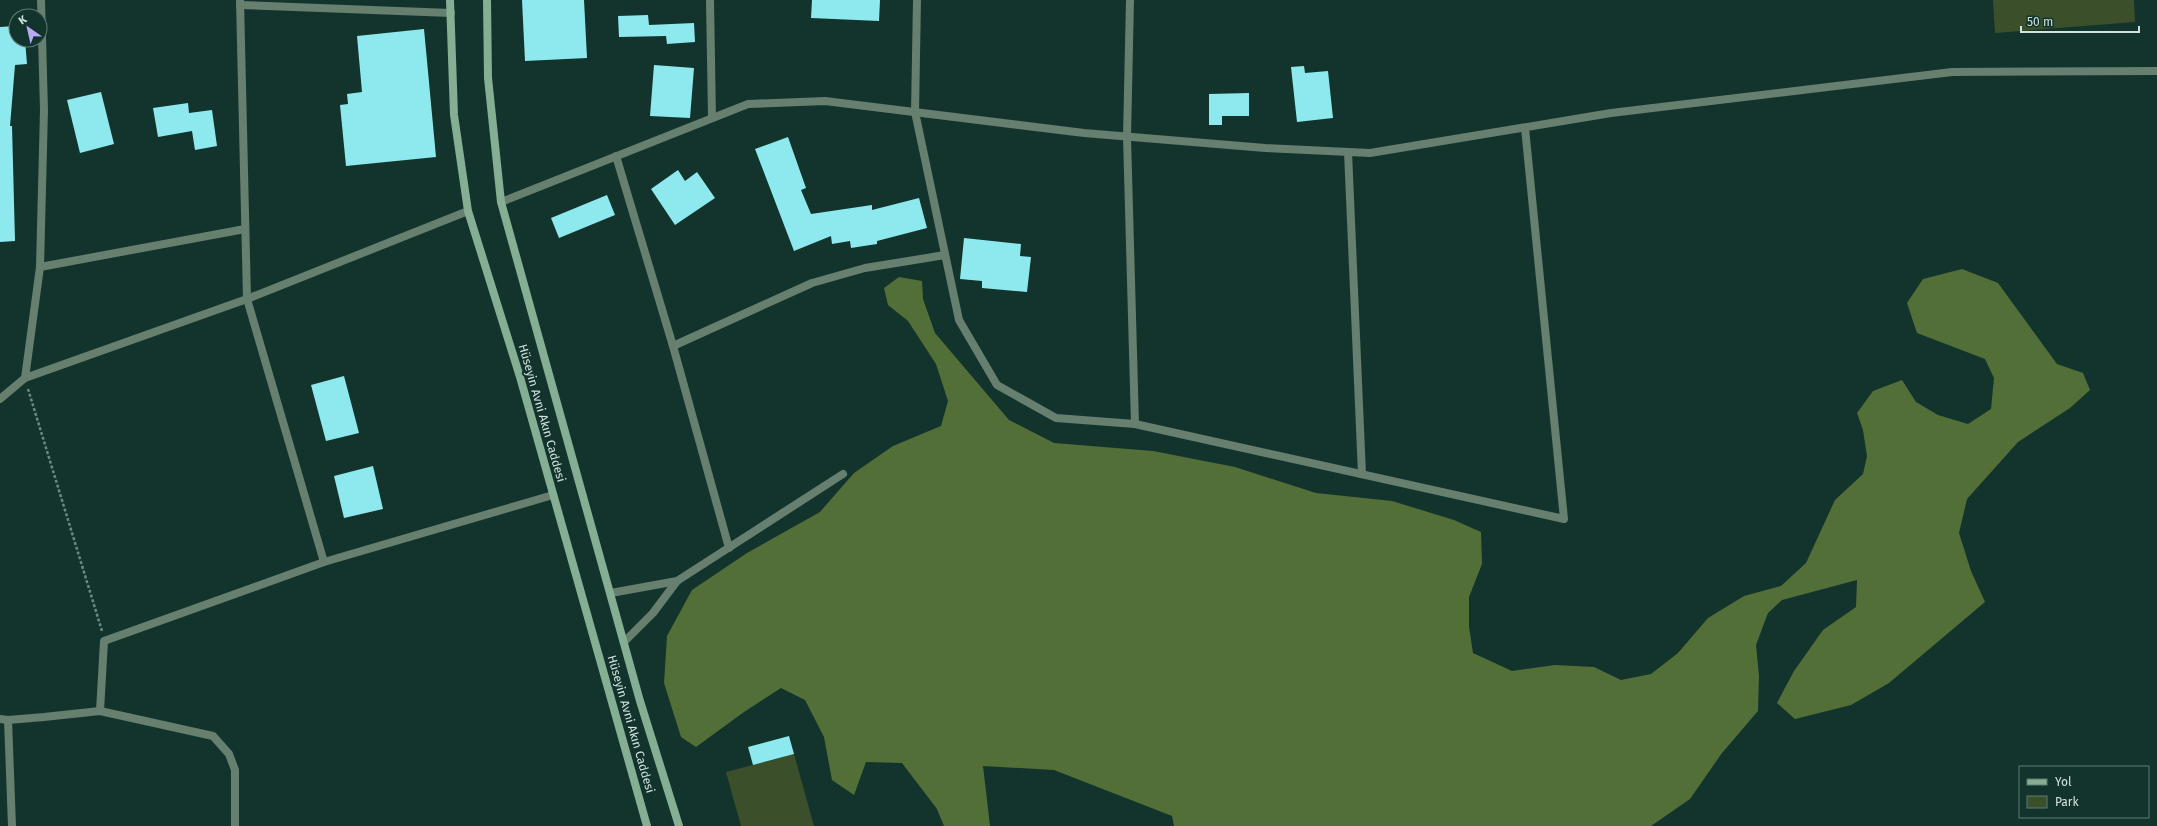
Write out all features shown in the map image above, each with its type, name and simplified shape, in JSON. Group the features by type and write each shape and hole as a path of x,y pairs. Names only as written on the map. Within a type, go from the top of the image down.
{"main road":[{"name":"Hüseyin Avni Akın Caddesi","path":"450,0 454,115 468,211 520,377 647,826"},
{"name":"Hüseyin Avni Akın Caddesi","path":"487,0 488,78 501,202 624,642 679,826"}],"street":[{"path":"25,378 40,267 44,110 41,0"},
{"path":"710,0 712,118"},
{"path":"917,0 915,112 959,320 997,385 1056,418 1135,424 1564,519 1525,128"},
{"path":"1130,0 1126,137 1135,424"},
{"path":"324,562 247,299 240,2 450,13"},
{"path":"501,202 748,104 817,102 1126,137 1265,148 1370,153 1611,113 1952,72 2157,71"},
{"path":"1348,152 1362,474"},
{"path":"616,156 673,346 729,548"},
{"path":"0,399 25,378 247,299 468,211"},
{"path":"40,267 245,229"},
{"path":"673,346 812,283 865,268 945,254"},
{"path":"624,642 653,613 677,581 843,474"},
{"path":"100,711 104,641 324,562 553,495"},
{"path":"611,593 677,581"},
{"path":"12,826 4,719 100,711 213,736 219,741 229,754 235,770 235,826"}],"path":[{"path":"25,378 68,514 104,641"}],"green space":[{"path":"1993,0 2134,0 2135,22 1995,33"},
{"path":"1962,269 1998,283 2057,364 2083,373 2090,390 2070,408 2018,442 1967,499 1959,533 1971,571 1985,602 1889,683 1851,705 1795,719 1777,703 1794,671 1823,630 1856,607 1857,580 1782,600 1768,613 1756,645 1759,676 1758,711 1722,753 1690,799 1651,826 1174,826 1172,816 1054,770 983,766 990,826 944,826 937,809 902,763 866,762 854,795 832,780 824,737 805,700 781,688 744,712 696,747 681,737 664,683 667,636 692,590 747,553 820,512 854,473 893,446 941,426 948,401 936,364 908,321 888,305 884,288 899,277 922,281 923,299 935,333 1009,420 1054,443 1153,451 1235,467 1316,493 1392,501 1454,520 1481,532 1482,564 1469,597 1469,627 1473,653 1512,671 1555,665 1594,667 1621,680 1651,674 1678,653 1708,618 1744,596 1781,586 1806,563 1835,500 1863,474 1867,456 1863,430 1857,413 1873,391 1902,380 1916,402 1938,415 1968,424 1991,409 1994,378 1985,359 1917,333 1907,303 1923,279"},
{"path":"794,754 814,826 741,826 726,772"}],"building":[{"path":"522,0 584,0 587,58 525,61"},
{"path":"812,0 880,0 879,21 811,18"},
{"path":"648,15 649,25 694,23 695,42 667,44 666,36 619,37 618,16"},
{"path":"8,26 8,48 26,48 27,64 15,65 10,126 12,126 15,241 0,242 0,27"},
{"path":"424,29 436,157 346,166 340,105 348,104 347,94 362,92 357,36"},
{"path":"654,65 694,68 690,118 650,116"},
{"path":"1304,66 1305,73 1328,71 1333,118 1297,122 1291,67"},
{"path":"101,92 114,144 80,153 67,100"},
{"path":"1249,93 1249,116 1222,116 1222,125 1209,125 1209,94"},
{"path":"188,103 189,113 212,110 217,146 195,150 192,131 158,137 153,108"},
{"path":"788,137 806,188 801,190 811,214 872,205 872,210 919,198 927,228 877,241 877,244 851,248 850,241 832,244 831,236 794,251 755,149"},
{"path":"678,170 685,181 697,172 715,198 675,225 651,189"},
{"path":"607,195 615,215 559,238 551,218"},
{"path":"964,238 1021,244 1020,256 1031,257 1027,292 982,288 982,281 960,279"},
{"path":"344,376 359,433 326,441 311,385"},
{"path":"373,466 383,509 344,518 334,476"},
{"path":"789,736 794,754 753,765 748,747"}]}
